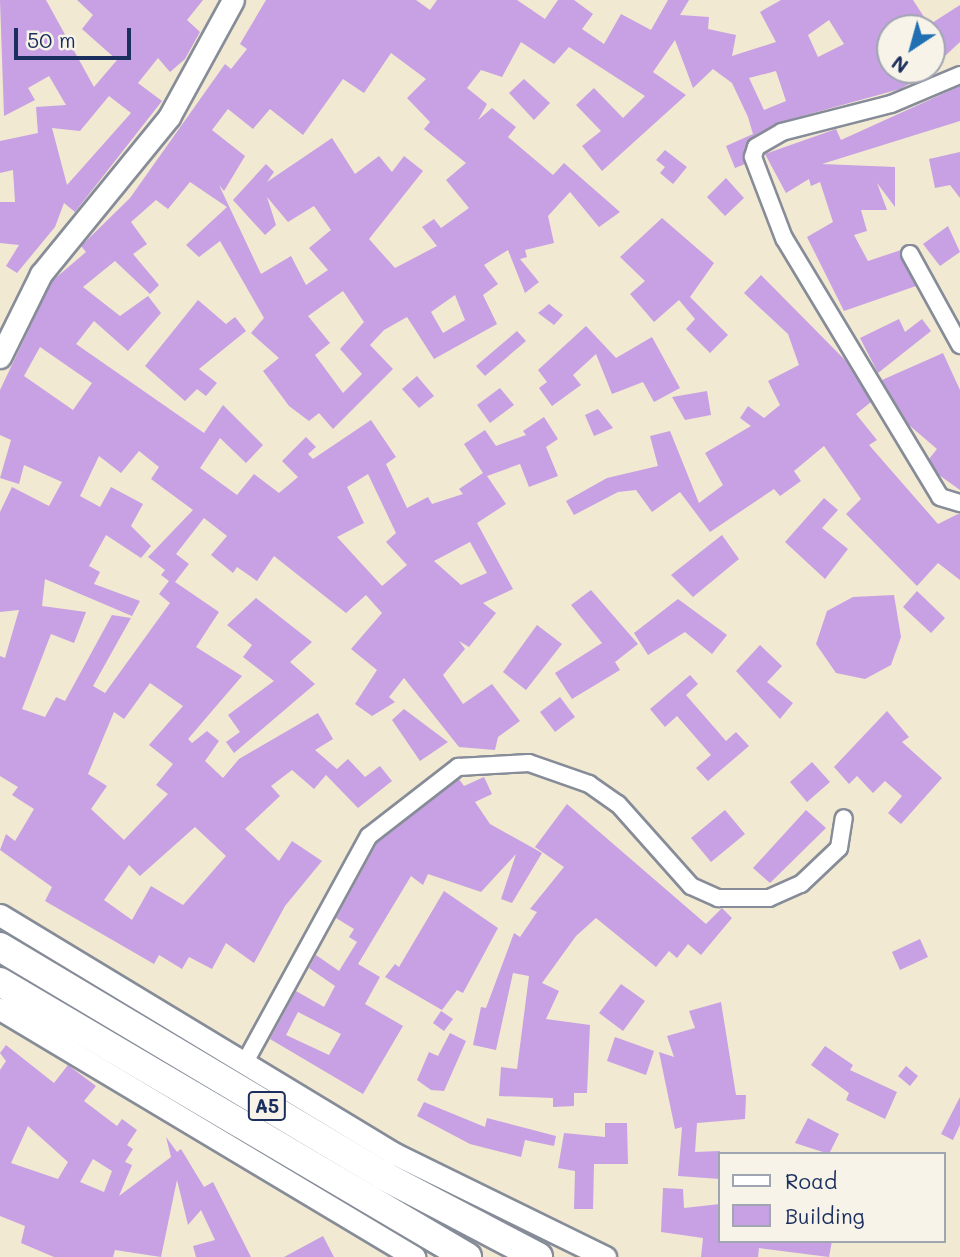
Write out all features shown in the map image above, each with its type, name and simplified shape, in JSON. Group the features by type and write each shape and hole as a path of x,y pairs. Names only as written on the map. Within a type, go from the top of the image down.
{"highway":[{"name":"A5","path":"0,947 384,1177 538,1257"},
{"name":"A5","path":"0,982 467,1257"}],"street":[{"path":"0,357 41,274 169,117 233,0"},
{"path":"960,75 891,104 782,132 756,147 753,157 783,238 940,497 960,503"},
{"path":"910,254 960,345"},
{"path":"244,1063 369,836 458,767 529,763 589,784 618,804 691,886 718,898 769,898 801,884 839,848 844,818"},
{"path":"0,915 407,1160 605,1257"},
{"path":"0,1009 403,1254"}],"building":[{"path":"0,0 46,0 94,87 117,60 82,29 93,15 77,0 203,0 187,20 200,32 185,59 170,72 158,58 138,83 162,101 75,212 64,203 55,227 17,273 6,266 19,245 0,243 0,202 15,202 13,170 0,173 0,141 38,133 36,107 66,105 49,76 28,88 35,100 4,116","holes":["109,96 131,113 67,185 52,128 80,131"]},
{"path":"266,0 416,0 430,10 437,0 517,0 545,19 558,0 574,0 593,14 582,29 604,44 621,14 651,30 668,0 689,0 680,15 709,17 708,29 736,35 732,56 776,42 760,12 781,0 913,0 922,14 876,14 876,84 909,84 900,89 777,123 750,139 745,164 735,168 726,146 753,134 748,117 732,83 713,69 693,88 675,40 653,72 686,95 602,171 582,146 601,131 576,105 594,88 623,118 645,96 569,47 554,64 521,42 502,77 481,70 467,88 487,104 478,120 492,108 516,127 508,137 553,175 564,163 620,212 599,227 570,192 548,216 554,243 525,250 527,257 520,259 539,282 525,293 508,250 484,265 498,284 483,295 497,324 434,359 407,317 384,330 370,345 393,369 333,429 319,413 309,421 289,406 263,371 279,358 251,333 264,318 220,241 199,257 186,245 227,207 190,182 168,209 156,200 131,222 147,244 133,254 159,285 150,294 115,261 83,287 120,316 148,296 161,313 128,351 94,321 76,344 204,433 223,405 263,445 246,463 220,438 200,468 237,495 254,474 279,493 298,477 282,461 306,437 316,447 308,454 313,459 371,420 396,457 386,464 407,508 428,497 432,504 463,494 459,489 483,473 464,444 485,430 496,446 526,435 523,431 544,417 558,439 546,447 558,476 529,487 520,464 487,476 506,504 477,523 513,589 483,603 496,613 469,647 459,641 465,649 443,675 463,704 492,684 520,721 498,737 495,750 459,747 404,678 389,697 395,702 372,716 355,704 377,670 351,649 382,613 366,595 346,613 274,556 257,581 237,567 233,573 211,555 227,536 204,518 176,554 189,564 175,582 219,612 196,647 242,676 188,739 192,743 207,731 219,741 205,761 223,778 239,759 318,713 333,739 315,750 337,769 348,759 365,777 380,766 392,781 358,808 326,775 314,789 292,770 271,786 280,796 245,829 279,861 292,841 322,861 285,906 254,963 226,943 212,969 189,957 182,969 159,955 154,964 45,901 52,887 0,850 6,834 15,841 34,809 12,795 18,787 0,776 0,656 5,658 19,610 0,612 0,512 12,487 49,506 62,482 24,465 19,484 0,478 11,440 0,435 0,390 52,281 86,252 81,246 130,198 225,64 231,69 247,49 240,44","holes":["829,20 844,44 818,57 808,35","391,53 426,79 407,98 430,122 424,129 466,163 446,180 469,208 441,228 434,219 422,227 437,246 395,268 369,239 423,171 404,156 392,172 379,156 355,174 332,138 267,182 274,172 266,164 233,200 265,235 276,225 267,197 288,222 314,206 331,230 309,248 328,270 306,285 291,256 261,274 219,185 224,191 245,156 212,130 228,109 253,129 270,109 303,135 343,79 364,93","776,71 786,101 764,110 749,78","343,291 364,322 340,349 362,374 343,393 315,355 330,343 308,316","455,295 465,320 443,333 431,312","40,347 92,383 73,410 24,376","139,451 159,467 151,479 193,510 148,557 165,570 161,575 169,581 159,594 170,603 105,693 93,686 131,618 112,615 65,701 56,697 45,717 22,709 51,634 74,643 86,612 42,606 45,579 132,616 140,601 94,584 100,572 89,566 106,535 141,558 151,546 131,526 143,504 111,487 100,507 80,496 99,456 121,473","368,474 396,533 386,542 407,565 382,586 337,537 364,523 347,487","470,542 487,573 461,585 434,561","150,683 183,706 149,745 173,764 156,785 168,794 124,840 91,809 107,786 88,774 114,712 124,719","195,827 226,856 183,905 151,886 132,920 104,900 129,865 140,876"]},
{"path":"960,5 960,42 946,55 946,14"},
{"path":"524,79 550,103 534,120 509,93"},
{"path":"960,86 960,121 822,164 895,167 895,207 877,183 887,210 861,210 867,231 854,235 868,261 901,250 916,286 844,311 807,237 833,222 820,182 811,186 809,179 786,193 765,154 836,129 841,140"},
{"path":"665,150 687,167 673,184 660,173 665,167 656,160"},
{"path":"960,152 960,198 950,185 935,188 929,159"},
{"path":"726,178 744,198 725,216 707,197"},
{"path":"662,218 714,263 690,297 728,335 710,353 686,329 695,319 679,300 654,322 630,294 645,281 620,257"},
{"path":"948,226 960,252 940,266 923,244"},
{"path":"761,275 845,360 871,402 856,414 877,440 869,445 938,524 960,513 960,580 938,563 917,586 846,514 861,499 824,446 794,471 801,481 780,496 774,489 710,532 680,492 652,512 636,490 618,492 574,515 566,501 607,478 658,466 650,436 670,431 699,503 723,485 705,453 751,426 740,418 748,406 764,418 780,405 768,381 799,365 788,334 744,293"},
{"path":"198,300 226,324 235,317 246,331 199,369 217,383 206,396 197,389 185,401 145,366"},
{"path":"549,304 563,315 554,325 538,313"},
{"path":"899,319 905,332 922,319 931,331 878,373 860,338"},
{"path":"586,326 616,358 652,337 680,388 654,402 643,382 612,394 596,354 573,375 581,385 552,406 539,388 547,382 538,370"},
{"path":"517,331 526,341 485,376 476,366"},
{"path":"943,353 960,390 960,490 939,475 929,459 937,449 909,425 882,380"},
{"path":"417,376 434,396 419,408 402,389"},
{"path":"500,388 514,405 490,423 477,405"},
{"path":"707,391 711,415 685,420 672,397"},
{"path":"598,409 613,428 594,436 585,415"},
{"path":"824,498 838,510 822,528 848,549 825,579 785,542"},
{"path":"722,535 739,559 693,597 671,575"},
{"path":"591,590 638,644 615,662 620,670 572,699 555,673 602,643 571,605"},
{"path":"917,591 945,618 931,633 903,607"},
{"path":"894,595 901,637 891,665 865,679 836,673 816,644 827,611 853,597"},
{"path":"256,598 312,642 290,662 315,684 234,753 226,742 240,732 228,715 274,681 243,657 252,645 227,625"},
{"path":"678,599 727,635 712,654 685,632 648,655 634,633"},
{"path":"537,625 562,644 526,690 503,672"},
{"path":"760,645 782,666 767,682 793,703 780,719 736,671"},
{"path":"690,675 698,684 686,695 726,741 736,732 749,746 708,781 696,768 711,755 677,716 665,727 650,709"},
{"path":"560,697 575,717 555,732 540,712"},
{"path":"404,709 448,742 420,761 392,720"},
{"path":"887,711 909,737 902,742 942,778 901,824 888,813 902,796 885,781 873,793 857,776 849,784 834,767"},
{"path":"812,762 830,782 807,802 790,782"},
{"path":"484,777 492,794 475,802 490,824 542,853 512,903 501,899 516,854 481,892 428,874 423,885 411,876 358,964 380,977 365,1004 403,1026 363,1094 270,1039 296,991 324,1007 335,986 309,968 316,955 339,971 357,942 349,937 354,929 336,918 377,843 459,779 464,786","holes":["298,1012 341,1034 329,1055 286,1035"]},
{"path":"567,804 706,924 722,908 732,918 701,955 688,944 677,958 669,951 656,967 596,918 576,936 542,983 559,991 546,1019 590,1025 587,1093 574,1093 574,1106 553,1107 553,1098 499,1096 501,1067 517,1069 529,976 513,973 496,1050 473,1045 481,1007 486,1008 514,933 520,937 537,912 530,909 564,867 535,847"},
{"path":"725,810 745,834 711,862 691,838"},
{"path":"806,810 826,828 770,883 753,868"},
{"path":"444,891 498,928 463,993 457,990 442,1010 385,977 395,964 399,967"},
{"path":"920,939 928,957 900,970 892,952"},
{"path":"621,984 645,1001 623,1031 599,1013"},
{"path":"721,1002 736,1095 746,1095 745,1119 697,1123 695,1152 720,1151 718,1179 678,1176 682,1127 675,1129 659,1052 674,1057 667,1036 695,1028 689,1011"},
{"path":"441,1011 453,1019 444,1031 433,1023"},
{"path":"450,1033 466,1041 444,1091 431,1090 417,1080 429,1052 438,1056"},
{"path":"615,1037 654,1051 646,1075 607,1061"},
{"path":"6,1045 54,1083 68,1065 96,1086 84,1101 117,1126 122,1119 137,1130 127,1145 133,1149 125,1162 132,1165 119,1196 171,1157 166,1137 177,1152 181,1149 204,1187 213,1182 251,1257 196,1257 193,1246 215,1240 201,1210 188,1225 177,1180 161,1257 115,1250 113,1257 54,1257 21,1243 25,1226 0,1216 0,1070 6,1061 0,1053","holes":["28,1126 68,1162 58,1179 11,1163","93,1159 112,1171 104,1192 80,1182"]},
{"path":"825,1046 853,1065 850,1070 897,1092 885,1119 846,1100 849,1093 811,1065"},
{"path":"906,1066 918,1076 910,1086 898,1076"},
{"path":"960,1097 960,1125 953,1140 941,1134"},
{"path":"424,1102 485,1127 487,1118 556,1136 554,1146 525,1140 521,1157 470,1144 417,1116"},
{"path":"808,1118 839,1134 830,1152 795,1143"},
{"path":"605,1123 627,1123 628,1164 594,1164 593,1209 574,1209 575,1171 558,1168 564,1133 605,1137"},
{"path":"663,1188 683,1189 684,1208 718,1204 718,1243 832,1243 829,1257 759,1248 758,1257 701,1257 703,1238 661,1232"},
{"path":"323,1236 334,1257 284,1257"}]}
